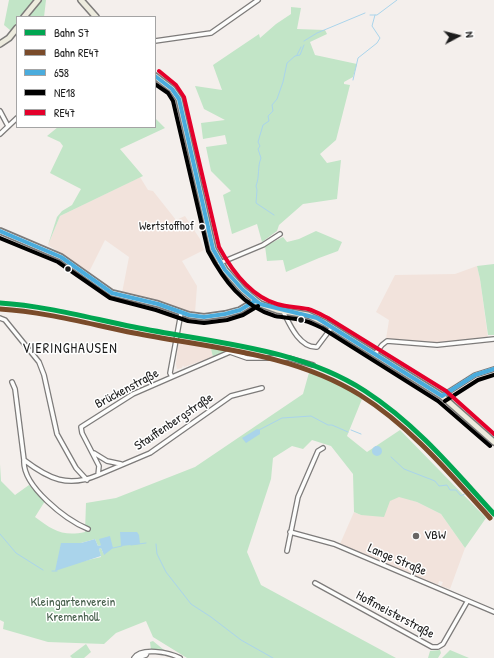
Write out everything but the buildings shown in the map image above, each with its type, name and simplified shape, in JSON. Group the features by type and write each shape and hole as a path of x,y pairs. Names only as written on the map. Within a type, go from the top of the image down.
{"main road":[{"path":"25,16 38,0"},
{"path":"81,0 95,16"},
{"path":"0,44 9,38 16,29"},
{"path":"156,77 172,88 179,99 212,244 219,263 243,290 254,301 260,304 283,311 314,317 332,327 442,396 494,442"},
{"path":"0,231 60,257 112,293 158,304 195,317 216,316 240,310 254,301"}],"street":[{"path":"156,41 211,33 258,0"},
{"path":"0,111 8,126"},
{"path":"0,134 16,119"},
{"path":"219,263 263,245 280,234"},
{"path":"283,311 298,336 313,347 317,347 332,327"},
{"name":"Brückenstraße","path":"98,475 100,466 81,430 82,425 133,394 172,377 170,373 181,312"},
{"path":"0,318 5,320 40,362 50,397 56,434 76,468 87,480"},
{"path":"375,354 387,341 437,345 494,340"},
{"path":"172,377 230,352 247,358 288,358 313,365"},
{"path":"442,396 475,375 494,369"},
{"path":"12,382 15,389 25,469 32,485 66,515 88,529"},
{"name":"Stauffenbergstraße","path":"98,475 150,453 231,396 262,388"},
{"path":"287,551 298,497 318,451 323,448"},
{"path":"93,452 107,461 123,464"},
{"path":"24,460 53,479 78,482 98,475"},
{"name":"Lange Straße","path":"290,532 334,544 467,602 494,612"},
{"name":"Hoffmeisterstraße","path":"315,583 432,647 438,647 443,644 467,602"},
{"path":"134,658 139,653 164,653 180,658"},
{"path":"138,658 146,656 147,653"}],"shaded area":[{"path":"140,177 148,190 153,191 176,220 185,216 200,239 204,250 182,261 197,286 195,313 155,300 122,293 129,257 105,240 89,272 48,245 60,216"},
{"path":"477,266 488,338 438,343 386,339 389,320 376,312 395,275 455,274"},
{"path":"182,342 210,345 213,357 184,367 183,365 182,368 177,369 176,364 178,345"},
{"path":"399,496 417,502 441,514 465,548 450,589 441,586 443,582 439,581 438,585 340,544 354,512 361,515"}],"green space":[{"path":"9,0 46,0 44,16 16,16 16,35 4,25"},
{"path":"291,7 301,8 297,29 325,30 327,34 310,42 315,55 357,64 353,77 344,82 344,84 350,85 336,140 320,154 327,163 341,160 337,199 303,204 279,225 277,231 262,242 257,224 232,234 223,195 231,191 211,171 206,147 227,144 225,135 203,139 201,123 225,120 204,109 195,86 222,90 213,65 259,34 260,38 276,24 291,14"},
{"path":"156,119 165,128 120,149 143,176 60,216 48,245 57,217 62,211 72,205 81,189 50,173 63,146 60,142 47,136 57,128 156,128"},
{"path":"316,231 342,242 338,251 286,272 283,260 267,261 265,246 283,237 287,242 299,239"},
{"path":"494,264 494,335 488,335 477,266"},
{"path":"210,345 223,347 224,352 213,357"},
{"name":"Kleingartenverein Kremenholl","path":"310,369 339,382 362,399 347,436 367,452 400,430 486,518 465,548 441,514 417,502 399,497 390,501 384,517 361,515 354,512 353,474 331,446 312,440 303,449 292,446 273,458 271,479 247,552 261,585 396,658 187,658 153,637 146,621 116,633 104,644 48,642 3,629 4,622 0,620 0,464 1,481 15,495 29,485 45,501 35,517 52,529 64,533 70,534 85,532 86,503 116,498 195,467 303,394","holes":["95,539 98,546 101,545 104,555 101,548 99,549 101,557 79,562 61,543 81,543"]},
{"path":"153,641 164,650 151,650 150,642"},
{"path":"86,644 91,652 84,658 72,658 70,656"},
{"path":"440,650 441,653 438,658 428,658 430,651"},
{"path":"450,650 469,658 442,658"}],"water":[{"path":"257,429 260,430 260,434 246,443 242,438"},
{"path":"375,446 379,446 381,447 381,455 375,456 372,453 372,449"},
{"path":"120,532 137,532 139,535 140,544 121,546"},
{"path":"110,536 113,548 104,555 101,548 99,549 101,556 55,571 61,543 81,543 95,539 98,546 101,545 99,539"}],"waterway":[{"path":"370,15 377,15 397,0"},
{"path":"304,41 317,33 365,13"},
{"path":"353,80 358,58 377,43 380,38 372,26 375,15"},
{"path":"274,215 256,203 256,186 261,158 258,149 260,146 258,142 263,125 269,121 268,116 273,111 272,105 277,99 283,82 287,63 295,56 300,55 304,45"},
{"path":"297,55 301,47"},
{"path":"259,430 282,418 311,416 328,425 332,425 348,432"},
{"path":"351,430 361,434"},
{"path":"391,457 404,469 435,481 439,486 447,485 450,490 456,490 461,496 466,493 468,494"},
{"path":"0,534 16,553 43,570"},
{"path":"131,545 146,543"},
{"path":"156,544 157,554 166,572 191,604 241,640 273,658"},
{"path":"113,548 122,546"},
{"path":"52,571 57,571"}],"rail line":[{"name":"S7","path":"0,303 51,310 164,333 253,348 311,365 339,376 384,404 418,433 434,448 494,514"},
{"name":"RE47","path":"0,309 51,316 134,333 251,354 307,370 334,381 360,395 379,408 413,436 445,468 490,518"}],"transit line":[{"name":"RE47","path":"159,71 176,85 184,97 219,247 243,282 250,289 267,300 281,305 308,309 328,318 446,391 494,434"},
{"name":"658","path":"156,77 172,89 179,99 213,249 225,270 243,290 260,304 317,318 442,396"},
{"name":"NE18","path":"156,85 168,93 173,101 208,251 220,272 235,291 253,306 264,312 275,316 298,319 322,328 438,401 490,446"},
{"name":"658","path":"0,231 61,257 112,293 158,304 189,315 204,317 225,314 240,310 255,301"},
{"name":"NE18","path":"0,238 58,262 110,298 156,310 188,321 204,323 227,320 243,315 258,306"},
{"name":"658","path":"442,396 475,375 494,369"},
{"name":"NE18","path":"445,401 478,380 494,375"}],"place":[{"name":"Wertstoffhof","path":"202,227"},
{"name":"VBW","path":"416,536"}],"district":[{"name":"VIERINGHAUSEN","path":"70,349"}]}
